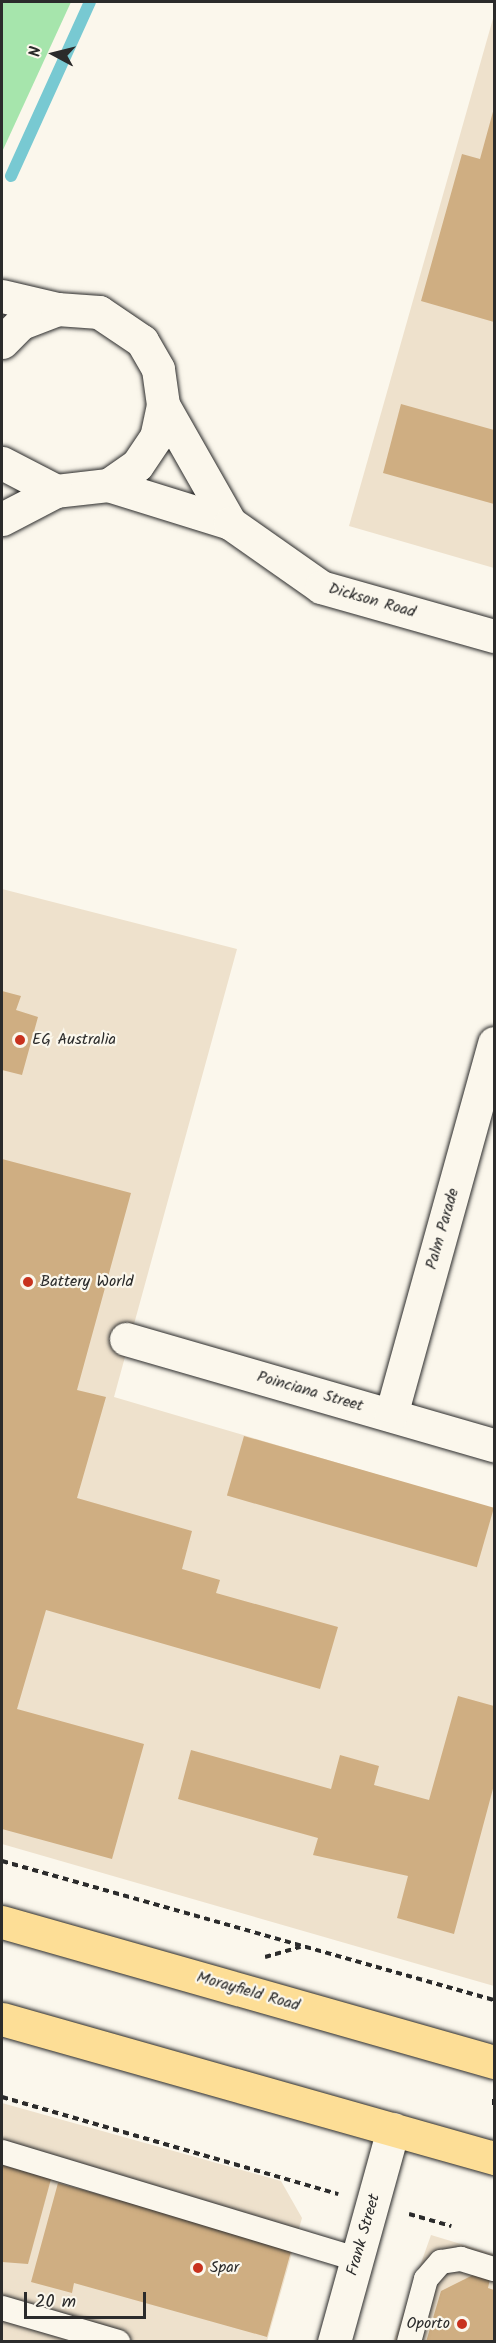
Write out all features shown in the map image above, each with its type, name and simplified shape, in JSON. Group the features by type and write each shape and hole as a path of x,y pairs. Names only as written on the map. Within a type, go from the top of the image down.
{"main road":[{"name":"Morayfield Road","path":"2,1922 495,2062"},
{"path":"2,2019 495,2158"}],"street":[{"path":"2,296 57,309 99,312 136,334 158,369 163,405 156,436 137,465 108,485 56,491 2,519"},
{"path":"2,342 21,323 57,309"},
{"name":"Dickson Road","path":"163,405 230,523"},
{"path":"2,463 56,491"},
{"name":"Dickson Road","path":"108,485 230,523 321,587 495,636"},
{"name":"Palm Parade","path":"391,1415 495,1043"},
{"name":"Poinciana Street","path":"126,1339 495,1445"},
{"name":"Frank Street","path":"334,2342 393,2129"}],"lane":[{"path":"2,2152 357,2259"},
{"path":"409,2342 426,2279 441,2262 461,2259 495,2269"},
{"path":"2,2308 118,2342"}],"path":[{"path":"2,1861 495,2000"},
{"path":"2,2097 461,2229"},
{"path":"495,2099 495,2108"}],"shaded area":[{"path":"494,15 494,568 349,526"},
{"path":"2,889 237,949 114,1397 494,1509 494,1986 2,1844"},
{"path":"2,2103 281,2181 302,2218 267,2341 2,2341"},
{"path":"431,2235 494,2254 494,2341 393,2342"}],"green space":[{"path":"2,2 71,2 2,152"}],"building":[{"path":"494,108 494,322 421,301 462,154 480,159"},
{"path":"401,404 494,430 494,504 383,473"},
{"name":"EG Australia","path":"2,991 21,996 16,1010 38,1017 22,1075 2,1070"},
{"path":"2,1159 131,1193 77,1390 106,1397 77,1498 192,1531 182,1569 220,1580 216,1593 338,1627 320,1689 46,1610 17,1709 144,1744 112,1859 2,1829"},
{"path":"244,1436 494,1508 477,1567 227,1496"},
{"path":"458,1696 494,1706 494,1785 454,1934 397,1918 408,1876 313,1855 318,1838 178,1799 191,1750 331,1789 340,1755 379,1766 374,1785 429,1800"},
{"path":"2,2165 51,2179 28,2264 2,2262"},
{"path":"58,2183 292,2248 267,2337 74,2283 72,2293 31,2282"},
{"path":"473,2275 490,2279 488,2288 494,2290 494,2342 426,2342 441,2291"}],"waterway":[{"path":"11,176 90,2"}],"place":[{"name":"EG Australia","path":"20,1040"},
{"name":"Battery World","path":"28,1282"},
{"name":"Spar","path":"198,2268"},
{"name":"Oporto","path":"462,2324"}]}
